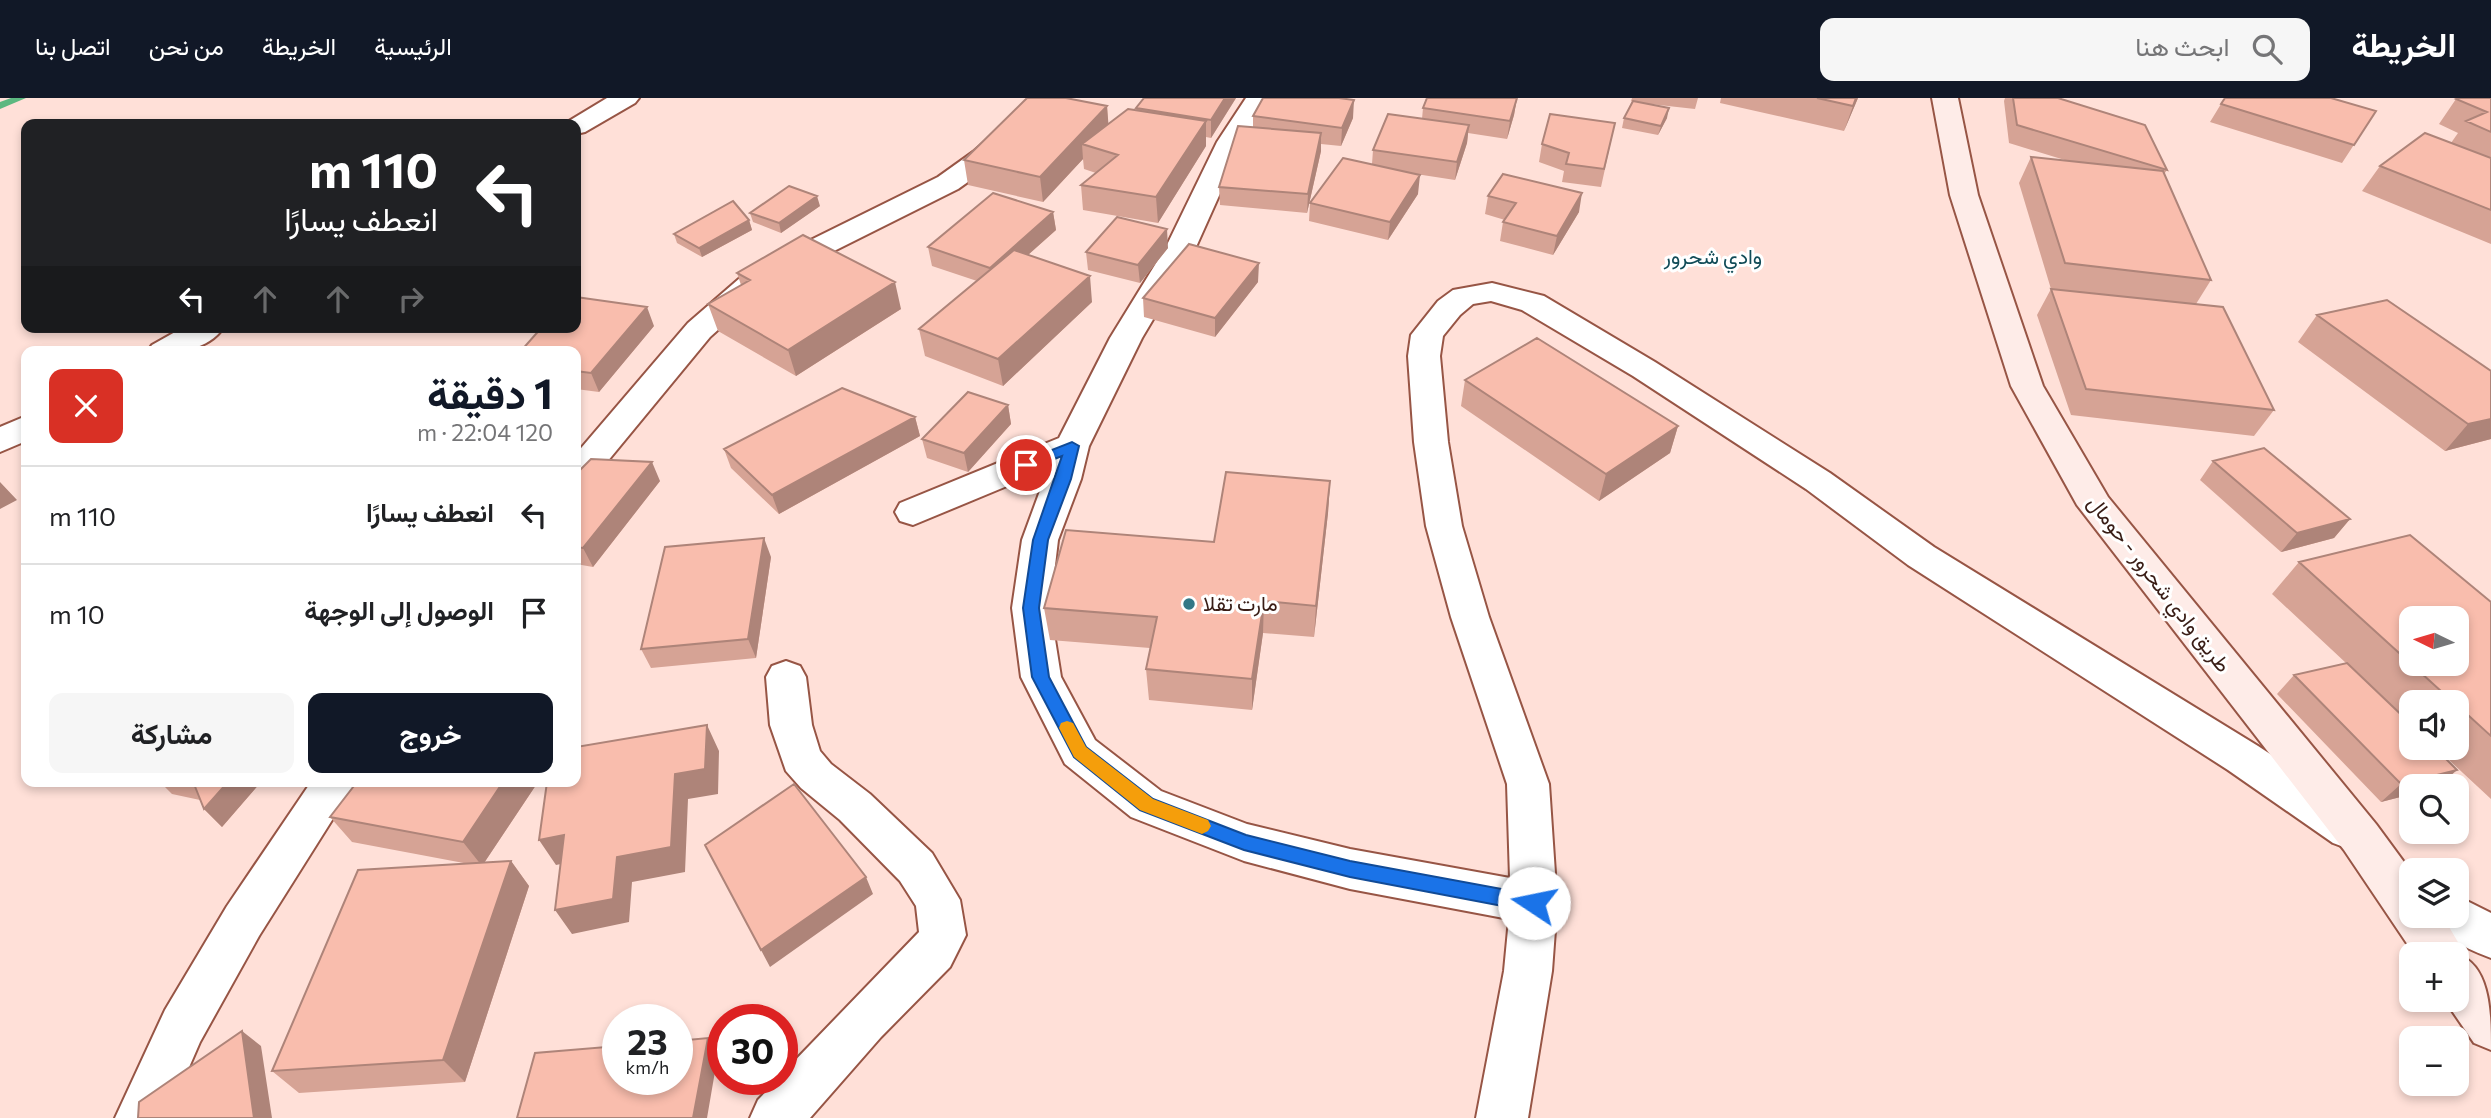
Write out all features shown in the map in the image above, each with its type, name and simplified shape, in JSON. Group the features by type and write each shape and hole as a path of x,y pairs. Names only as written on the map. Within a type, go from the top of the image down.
{"main road":[{"name":"طريق وادي شحرور - حومال","path":"1945,98 1964,195 2027,386 2095,505 2399,889"},
{"path":"2469,995 2491,1027"}],"street":[{"path":"581,123 626,98"},
{"path":"581,471 699,330 759,277 948,183 983,158 1051,98"},
{"path":"1259,98 1230,142 1181,247 1126,338 1072,446 1063,479 1040,540 1031,608 1041,677 1080,752 1146,804 1244,842 1350,869 1534,903"},
{"path":"1502,1118 1528,971 1534,903 1528,785 1471,617 1444,526 1431,442 1424,356 1427,335 1449,308 1464,296 1492,292 1533,303 1644,369 1818,481 1921,556 2243,758 2360,837"},
{"path":"174,346 197,333"},
{"path":"0,441 21,430"},
{"path":"913,512 1072,446"},
{"path":"776,1118 855,1031 933,952 943,935 937,901 916,867 855,807 816,776 801,759 791,725 786,677"},
{"path":"141,1118 182,1026 243,921 332,787"},
{"path":"2469,924 2491,937"}],"building":[{"path":"1027,98 1066,98 1107,106 1040,177 964,160"},
{"path":"1144,98 1225,98 1211,120 1136,108"},
{"path":"1263,98 1354,100 1342,128 1253,116"},
{"path":"1427,98 1517,98 1510,121 1423,108"},
{"path":"1817,98 1856,98 1853,106"},
{"path":"2013,98 2058,98 2145,125 2167,170 2017,125"},
{"path":"2225,98 2331,98 2376,111 2354,145 2221,104"},
{"path":"2491,98 2491,132 2466,121 2487,112 2456,99"},
{"path":"1633,101 1669,108 1661,126 1624,118"},
{"path":"1128,109 1206,121 1156,197 1081,185 1118,155 1082,144"},
{"path":"1388,114 1469,125 1457,162 1373,150"},
{"path":"1550,114 1615,123 1604,169 1566,164 1569,153 1542,144"},
{"path":"1238,126 1321,133 1308,194 1219,187"},
{"path":"2425,133 2491,158 2491,210 2380,166"},
{"path":"2031,157 2163,171 2211,280 2065,263"},
{"path":"1343,158 1420,175 1390,222 1310,203"},
{"path":"1503,174 1582,193 1557,236 1503,222 1516,203 1488,196"},
{"path":"789,186 817,196 779,223 750,213"},
{"path":"993,193 1053,212 990,268 928,247"},
{"path":"733,201 749,220 699,248 674,234"},
{"path":"1117,217 1167,229 1138,265 1086,252"},
{"path":"803,235 895,282 788,350 708,304 750,280 737,273"},
{"path":"1189,244 1259,263 1215,318 1143,298"},
{"path":"1014,250 1090,276 998,359 919,329"},
{"path":"2051,289 2223,307 2274,410 2086,389"},
{"path":"581,298 647,307 591,373 581,372 581,346 525,346 537,333 581,333"},
{"path":"2387,300 2491,371 2491,419 2468,424 2317,315"},
{"path":"1537,338 1678,426 1606,474 1465,380"},
{"path":"842,388 915,417 772,495 724,449"},
{"path":"968,392 1008,405 964,453 922,439"},
{"path":"2264,448 2350,519 2297,533 2213,461"},
{"path":"591,459 652,462 583,548 581,548 581,469"},
{"name":"مارت تقلا","path":"1226,472 1330,481 1316,606 1264,601 1252,679 1146,669 1157,617 1044,608 1066,530 1214,542"},
{"path":"2410,535 2491,602 2491,736 2469,716 2469,690 2440,690 2424,676 2469,676 2469,606 2399,606 2399,653 2299,562"},
{"path":"764,538 748,639 641,649 665,547"},
{"path":"2347,663 2399,713 2399,760 2447,760 2457,770 2441,774 2399,774 2399,782 2294,675"},
{"path":"707,725 705,769 675,774 671,847 617,857 613,899 555,910 564,835 539,840 546,787 581,787 581,746"},
{"path":"794,784 866,877 761,950 705,845"},
{"path":"195,787 224,787 204,809"},
{"path":"353,787 500,787 463,842 330,817"},
{"path":"511,861 443,1060 272,1071 358,870"},
{"path":"242,1031 254,1118 138,1118 139,1102"},
{"path":"707,1038 693,1118 517,1118 535,1053 602,1047 602,1095 693,1095 693,1039"}],"waterway":[{"path":"0,106 21,98"}],"slow traffic":[{"path":"1067,728 1080,752 1146,804 1202,826"}],"place":[{"name":"مارت تقلا","path":"1189,604"}],"district":[{"name":"وادي شحرور","path":"1713,257"}],"route":[{"path":"1026,465 1072,446 1063,479 1040,540 1031,608 1041,677 1080,752 1146,804 1244,842 1350,869 1534,903"}]}
